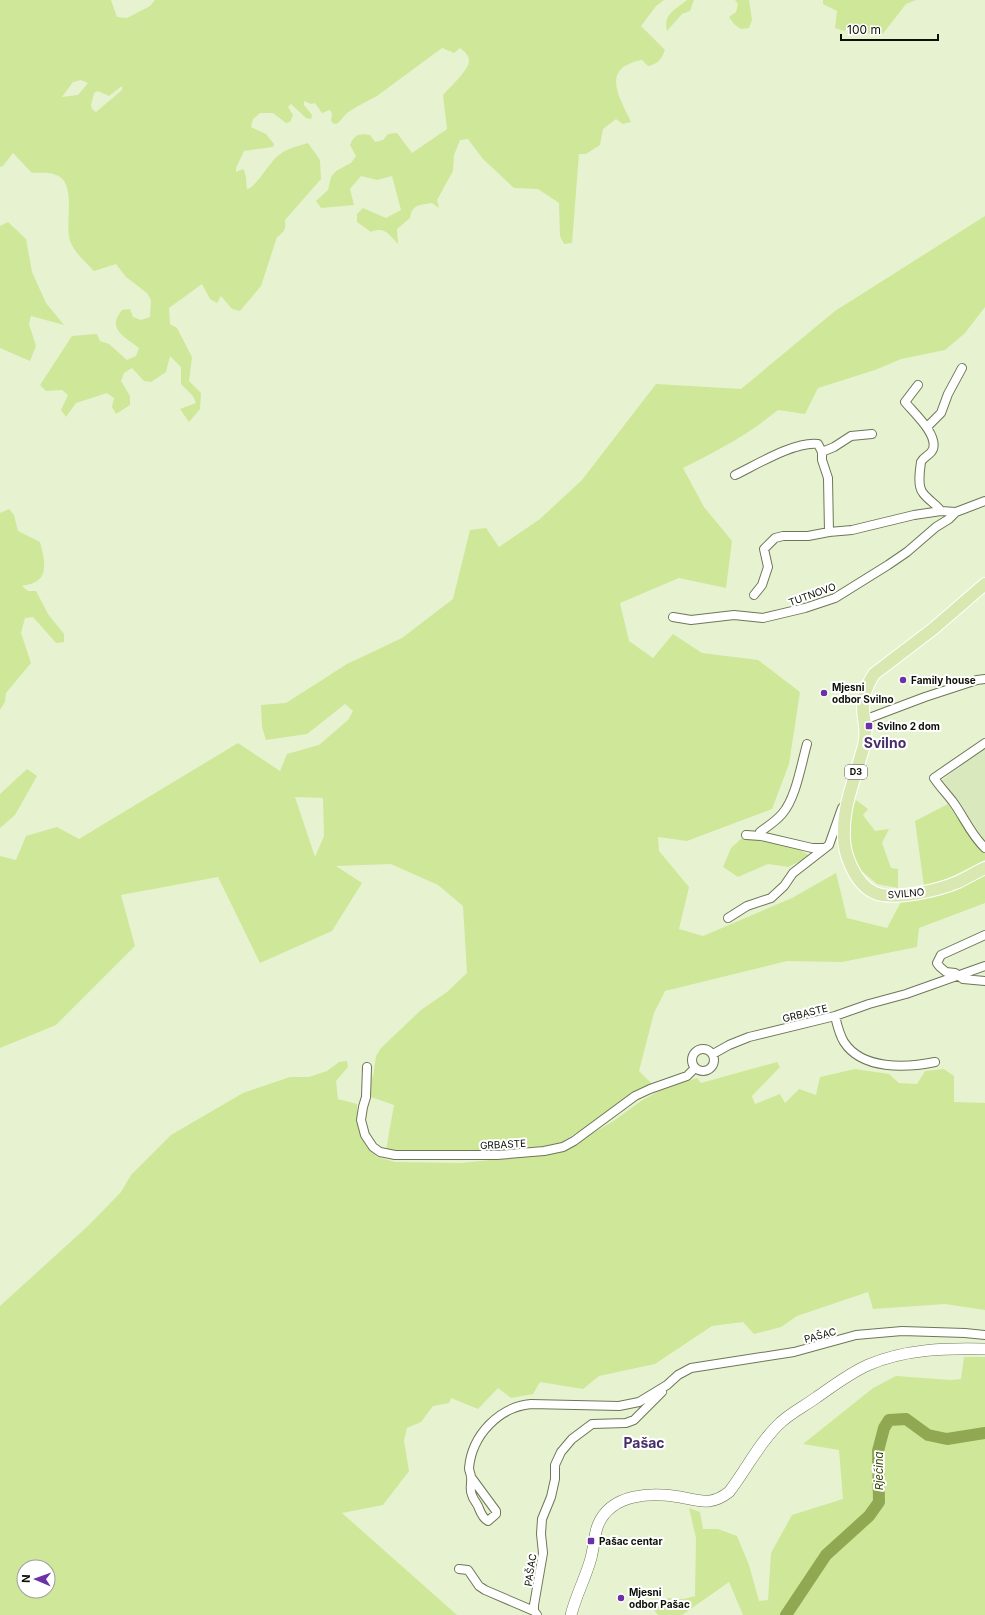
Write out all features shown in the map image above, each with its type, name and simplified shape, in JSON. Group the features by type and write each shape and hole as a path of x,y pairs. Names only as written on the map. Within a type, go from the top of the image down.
{"main road":[{"name":"SVILNO","path":"985,584 934,629 874,674 865,690 863,698 866,731 864,744 847,804 844,832 845,848 854,873 864,886 875,893 896,896 938,889 959,881 985,868"},
{"path":"571,1615 591,1558 598,1525 608,1510 616,1504 628,1498 641,1496 678,1497 710,1502 721,1498 729,1492 768,1436 780,1422 840,1381 868,1366 900,1355 920,1351 985,1349"}],"street":[{"path":"926,427 941,413 948,394 962,368"},
{"path":"918,385 905,402 926,427 934,443 933,448 921,462 920,487 923,494 937,506 941,512"},
{"path":"822,452 841,443 851,436 872,434"},
{"path":"735,475 800,445 809,443 818,444 822,452 822,460 828,478 829,532"},
{"name":"TUTNOVO","path":"754,595 766,576 768,567 764,549 767,544 775,538 783,536 808,536 852,530 892,520 941,512 956,512 985,501"},
{"name":"TUTNOVO","path":"673,617 691,620 734,615 763,618 792,612 835,598 907,552 956,512"},
{"path":"864,720 925,697 977,680 985,679"},
{"path":"985,743 934,778 953,801 976,839 985,848"},
{"path":"761,836 760,832 776,820 783,813 790,802 807,744"},
{"name":"SVILNO","path":"728,918 747,906 771,898 784,886 793,873 829,845 842,808 847,804"},
{"path":"746,835 761,836 812,848 825,848"},
{"path":"985,935 941,955 938,958 937,963 946,972 955,973 963,979 985,981"},
{"name":"GRBASTE","path":"367,1067 366,1097 361,1120 365,1135 373,1147 380,1152 395,1156 450,1156 497,1155 544,1151 563,1147 574,1141 635,1096 686,1076 695,1068 705,1071 711,1067 714,1061 712,1054 729,1045 749,1037 835,1016 869,1004 906,994 985,966"},
{"name":"GRBASTE","path":"835,1016 843,1041 852,1051 865,1060 901,1066 935,1062"},
{"path":"695,1068 692,1064 692,1057 696,1051 699,1049 707,1049 712,1054"},
{"name":"PAŠAC","path":"471,1477 496,1511 496,1514 488,1521 483,1517 472,1495 469,1469 472,1456 480,1436 486,1427 508,1410 519,1405 619,1406 639,1402 667,1385 678,1375 691,1368 794,1352 856,1335 902,1331 985,1335"},
{"name":"PAŠAC","path":"459,1569 468,1570 472,1573 479,1586 535,1613 543,1553 541,1534 542,1519 551,1497 555,1465 561,1452 572,1439 592,1424 626,1423 634,1420 660,1395 667,1385"}],"shaded area":[{"path":"985,747 985,842 941,781"}],"green space":[{"path":"0,0 111,0 117,17 127,18 150,6 155,0 664,0 656,6 641,26 665,50 659,61 648,66 642,60 629,64 619,71 617,78 616,85 618,92 631,122 623,124 616,119 603,129 600,145 586,154 579,154 572,243 564,244 560,236 559,203 538,189 514,188 483,159 468,139 460,140 454,155 453,171 437,200 439,208 432,203 417,206 411,213 410,218 397,229 398,244 386,232 376,230 371,232 357,222 357,214 363,208 386,218 401,210 392,176 377,180 361,176 350,189 354,205 321,208 316,201 328,190 331,177 336,171 351,163 356,156 350,145 355,137 363,134 370,135 375,142 383,140 388,134 397,133 412,153 447,129 443,95 463,74 469,61 465,52 460,48 454,53 442,48 377,96 347,113 338,123 334,124 331,121 332,114 330,110 322,113 315,103 311,104 304,101 304,105 312,115 311,119 306,118 291,104 288,107 293,115 290,122 286,123 273,113 260,113 253,119 251,127 266,134 274,144 273,147 244,151 236,168 236,172 243,169 246,176 247,189 251,188 275,158 289,149 308,143 320,160 321,179 285,220 284,230 277,237 261,286 240,311 232,309 221,296 217,303 210,299 202,284 169,308 170,324 177,328 192,357 189,381 201,393 200,409 189,422 180,409 196,403 193,396 181,384 181,367 170,356 166,372 151,382 144,381 132,368 124,373 121,381 130,396 130,405 116,414 112,407 114,398 107,393 76,403 66,417 61,410 68,395 62,390 46,391 40,385 72,336 97,334 100,341 109,344 127,360 136,356 139,348 119,332 116,322 122,310 130,309 133,317 141,320 150,317 151,300 147,293 126,277 116,264 94,271 73,247 68,230 68,193 66,185 62,179 50,173 32,173 13,153 3,166 0,167","holes":["81,80 88,83 78,95 62,97 73,82","122,86 122,90 96,112 92,109 91,105 94,93 98,91 109,96"]},
{"path":"687,0 694,0 690,11 682,14 667,31 666,25 668,16"},
{"path":"735,0 749,0 752,20 749,28 741,29 734,24 729,17 736,12 738,4"},
{"path":"823,0 916,0 906,4 881,36 875,36 859,28 850,28 844,31 835,28 837,11 823,4"},
{"path":"985,216 985,307 965,333 945,350 901,359 875,370 818,388 805,414 778,410 756,427 732,442 683,468 704,507 732,541 726,588 679,578 620,603 629,641 653,658 673,634 702,653 758,660 800,692 789,764 772,809 687,841 658,837 659,851 689,887 679,929 703,936 792,898 836,873 847,918 887,928 902,900 939,895 985,875 985,903 919,928 917,947 842,962 787,961 665,991 654,1013 639,1071 653,1085 560,1143 540,1147 498,1152 394,1152 386,1150 394,1105 371,1097 370,1069 373,1078 376,1056 381,1048 421,1010 447,992 467,973 463,906 438,885 391,864 336,866 362,883 332,931 260,963 218,877 121,895 135,946 56,1025 0,1048 0,856 16,860 26,836 57,827 79,839 238,743 280,771 287,754 319,745 348,720 353,711 345,704 307,734 266,740 262,727 261,705 286,703 347,664 402,638 453,599 470,530 486,528 499,547 540,519 582,480 656,384 741,389 835,311","holes":["295,797 323,798 324,836 315,857"]},
{"path":"8,222 26,239 32,272 46,303 64,325 31,316 29,324 36,346 30,361 0,348 0,226"},
{"path":"9,509 14,515 18,531 40,542 44,557 44,568 41,578 34,583 22,586 28,591 36,591 48,614 64,634 64,642 56,643 33,617 25,618 21,633 31,663 6,693 5,702 0,710 0,513"},
{"path":"27,769 37,776 15,815 0,828 0,794"},
{"path":"856,800 868,809 863,815 875,831 889,829 882,843 891,868 898,869 898,888 877,884 857,867 849,840 852,808"},
{"path":"948,804 977,846 985,853 985,860 945,880 924,886 915,821"},
{"path":"742,838 787,845 803,851 810,856 788,867 768,864 738,877 723,867 731,848"},
{"path":"347,1061 348,1067 336,1081 338,1099 357,1104 357,1124 366,1146 377,1157 395,1162 461,1163 541,1155 564,1150 612,1122 641,1101 659,1091 697,1078 701,1083 777,1062 780,1067 752,1096 755,1104 780,1094 785,1103 799,1089 816,1095 820,1077 855,1069 889,1074 899,1083 917,1084 925,1071 944,1069 954,1076 954,1102 985,1103 985,1310 945,1304 873,1309 868,1292 797,1316 781,1327 754,1334 743,1322 712,1326 655,1364 599,1376 583,1389 540,1382 533,1394 511,1398 498,1388 478,1409 451,1398 449,1403 433,1406 421,1422 407,1428 404,1441 409,1471 383,1505 342,1513 457,1615 0,1615 0,1306 88,1226 121,1192 131,1175 171,1135 243,1093 290,1077 309,1077 327,1071 339,1062"},
{"path":"964,1357 985,1357 985,1615 743,1615 729,1582 682,1615 658,1615 654,1610 666,1598 684,1599 695,1596 696,1538 689,1508 700,1512 703,1529 718,1529 737,1536 749,1565 759,1601 768,1600 771,1553 792,1515 843,1499 839,1450 803,1444 873,1388 896,1376 951,1380 961,1379"}],"waterway":[{"name":"Rječina","path":"786,1615 826,1555 869,1516 879,1502 878,1451 884,1428 889,1420 906,1419 928,1435 947,1439 985,1433"}],"place":[{"name":"Family house","path":"903,680"},
{"name":"Mjesni odbor Svilno","path":"824,693"},
{"name":"Svilno 2 dom","path":"869,726"},
{"name":"Pašac centar","path":"591,1541"},
{"name":"Mjesni odbor Pašac","path":"621,1598"}],"district":[{"name":"Svilno","path":"885,743"},
{"name":"Pašac","path":"644,1443"}]}
